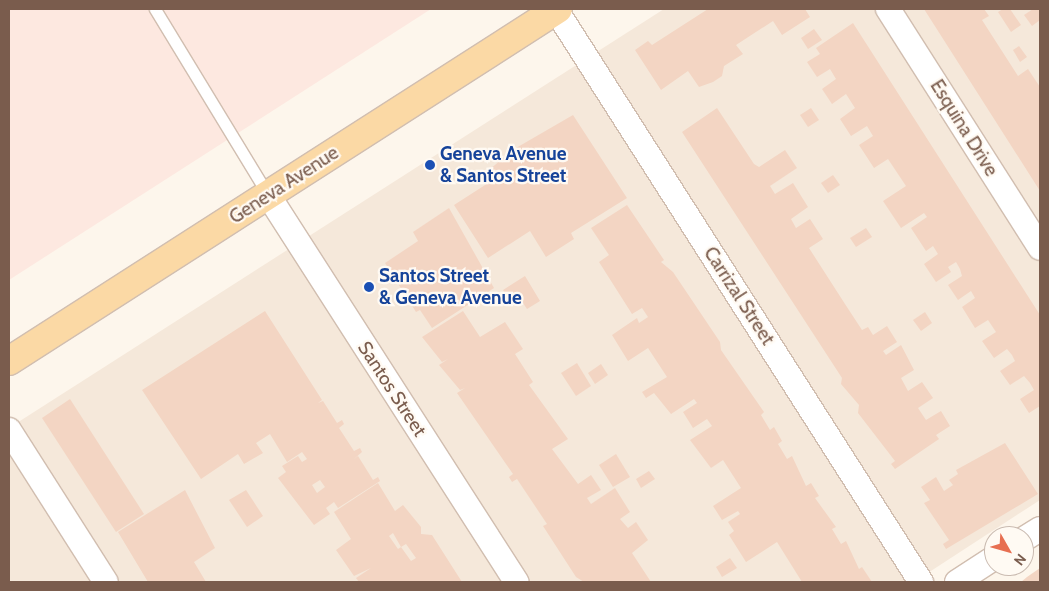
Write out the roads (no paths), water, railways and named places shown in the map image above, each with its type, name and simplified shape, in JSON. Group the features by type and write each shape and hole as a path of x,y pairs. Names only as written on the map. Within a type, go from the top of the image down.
{"main road":[{"name":"Geneva Avenue","path":"9,361 557,9"}],"street":[{"name":"Carrizal Street","path":"557,9 921,582"},
{"name":"Esquina Drive","path":"888,9 1040,248"},
{"name":"Santos Street","path":"268,195 516,582"},
{"path":"9,430 106,582"},
{"path":"956,582 984,564"}],"lane":[{"path":"154,9 268,195"}],"place":[{"name":"Geneva Avenue & Santos Street","path":"430,165"},
{"name":"Santos Street & Geneva Avenue","path":"369,287"}]}
